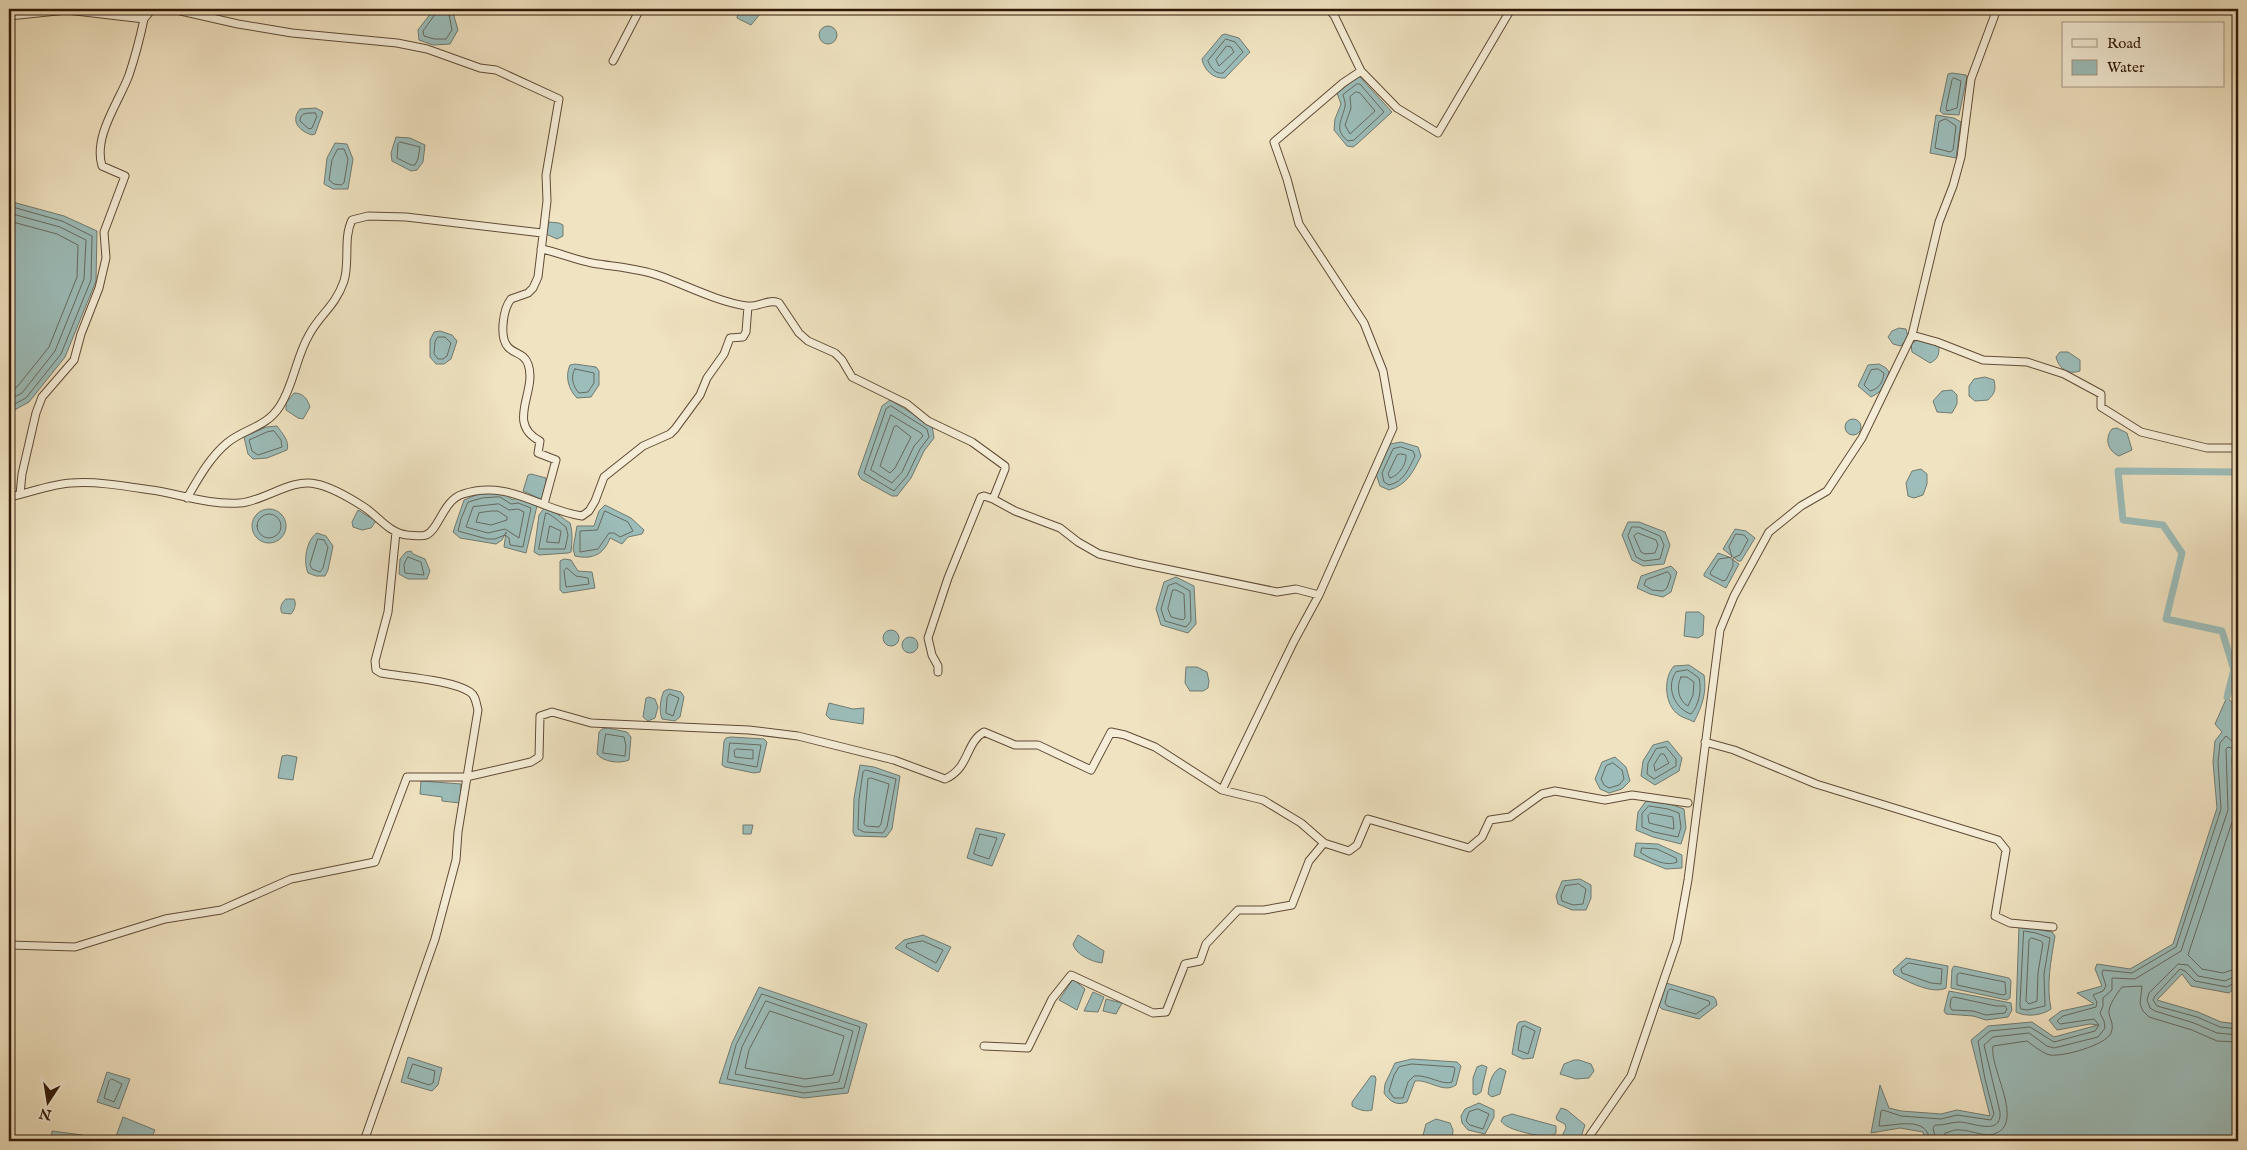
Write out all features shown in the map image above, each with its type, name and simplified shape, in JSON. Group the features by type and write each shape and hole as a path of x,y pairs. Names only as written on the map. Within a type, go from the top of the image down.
{"street":[{"path":"20,494 22,474 36,413 42,397 74,360 81,334 99,288 106,258 104,232 125,176 102,166 99,157 107,123 128,76 144,20 152,9"},
{"path":"172,9 238,24 292,33 398,43 427,49 480,68 496,70 559,99 546,176 547,201 538,277 528,294 514,297 506,305 504,341 510,348 521,354 528,364 529,375 523,417 527,432 540,442 538,453 556,460 544,504"},
{"path":"613,61 640,9"},
{"path":"1328,9 1334,15 1361,71 1398,108 1438,132 1512,9"},
{"path":"1586,1141 1631,1076 1677,941 1688,880 1720,630 1734,596 1769,532 1802,506 1827,491 1862,438 1912,335 1939,222 1953,186 1960,157 1971,79 1997,9"},
{"path":"9,16 68,10 144,20"},
{"path":"1222,790 1294,641 1319,595 1393,428 1383,371 1364,323 1299,224 1287,179 1274,142 1361,71"},
{"path":"187,498 204,471 227,443 266,421 279,406 295,372 309,334 332,306 344,278 348,233 352,220 368,216 406,217 542,233"},
{"path":"541,249 590,263 634,269 659,276 706,294 748,306 774,301 779,303 799,333 808,342 835,353 842,360 852,377 907,404 928,421 972,442 1005,466 993,499"},
{"path":"9,497 76,483 106,484 217,502 246,502 297,484 312,483 331,488 365,507 396,532 407,535 428,535 451,500 462,494 472,492 506,490 564,513 582,516 595,501 604,477 642,446 670,434 675,429 700,396 707,378 724,354 730,338 743,337 746,332 748,306"},
{"path":"1912,335 1937,342 1983,360 2027,362 2064,374 2101,394 2101,407 2141,432 2207,448 2238,448"},
{"path":"938,672 938,666 932,656 928,638 981,497 984,496 1015,511 1060,528 1078,542 1099,554 1137,564 1265,590 1277,592 1296,589 1319,595"},
{"path":"364,1141 435,938 456,860 466,777 478,710 475,697 469,692 448,684 381,673 375,665 377,649 388,612 396,532"},
{"path":"9,945 75,947 165,919 220,910 291,879 375,862 407,777 466,777 531,762 539,757 540,716 552,712 591,723 749,730 798,736 894,760 945,779 955,774 964,764 976,736 984,732 1015,745 1038,745 1091,770 1111,732 1155,747 1222,790 1263,800 1301,823 1324,844 1349,851 1353,850 1368,819 1469,848 1482,837 1490,820 1510,817 1542,794 1555,791 1605,800 1632,795 1688,803"},
{"path":"1705,742 1734,750 1816,784 1998,840 2006,850 1995,916 2010,923 2053,927"},
{"path":"984,1046 1028,1048 1052,999 1071,975 1153,1013 1166,1012 1185,964 1200,961 1206,944 1238,910 1264,910 1292,905 1309,861 1324,844"}],"water":[{"path":"434,9 452,9 458,30 450,44 433,45 419,40 418,30"},
{"path":"739,9 764,9 751,25 737,18"},
{"path":"828,26 834,29 837,35 834,41 828,44 822,41 819,35 822,29"},
{"path":"1225,34 1239,38 1250,52 1225,78 1221,78 1210,73 1202,59 1222,35"},
{"path":"1948,74 1966,75 1967,77 1959,115 1943,114 1940,111"},
{"path":"1359,76 1392,112 1353,147 1347,146 1334,130 1335,119 1341,104 1337,93"},
{"path":"316,108 323,112 315,134 312,135 303,131 297,125 296,118 300,109"},
{"path":"1936,115 1954,118 1961,122 1956,158 1930,153"},
{"path":"396,137 410,138 425,145 423,162 417,170 411,171 392,161 391,153"},
{"path":"335,143 347,144 353,159 348,189 333,189 324,184 327,158"},
{"path":"9,201 64,216 97,231 96,281 65,357 29,402 9,413"},
{"path":"549,222 563,225 563,236 557,239 546,234"},
{"path":"1899,328 1906,329 1908,337 1901,346 1893,344 1888,337 1892,331"},
{"path":"440,331 452,335 457,341 451,359 444,364 436,364 430,357 430,340 434,332"},
{"path":"1917,340 1930,342 1939,347 1935,360 1930,363 1912,352 1911,344"},
{"path":"2060,352 2068,352 2080,360 2080,371 2072,372 2062,368 2056,357"},
{"path":"1879,364 1889,372 1887,381 1871,397 1858,386 1868,365"},
{"path":"570,365 596,367 599,371 599,385 591,397 577,398 571,391 568,374"},
{"path":"1985,377 1994,380 1994,393 1988,400 1975,401 1969,396 1969,386 1974,379"},
{"path":"1952,390 1957,395 1957,404 1952,413 1937,412 1933,401 1942,391"},
{"path":"294,393 300,394 308,401 310,407 303,419 286,410 286,403"},
{"path":"890,400 932,425 934,438 924,451 911,478 897,496 892,496 861,479 858,474 882,406"},
{"path":"1850,419 1856,419 1861,424 1859,433 1850,435 1845,430 1845,424"},
{"path":"277,426 286,440 287,450 267,458 253,459 248,454 244,437 266,427"},
{"path":"2117,428 2127,433 2132,450 2119,456 2112,451 2108,444 2108,437 2112,429"},
{"path":"1401,442 1418,447 1421,456 1405,481 1389,490 1380,486 1376,474 1390,444"},
{"path":"1921,469 1927,474 1927,484 1923,495 1914,498 1908,496 1906,483 1912,471"},
{"path":"528,475 546,478 546,490 541,499 523,491"},
{"path":"481,493 507,494 512,500 518,497 537,506 526,553 504,547 506,532 502,540 496,544 460,538 453,532 464,500"},
{"path":"605,505 631,518 644,530 642,534 628,537 622,544 610,538 608,544 601,552 587,557 575,556 573,549 577,526 594,526 599,511"},
{"path":"545,507 570,523 572,534 571,552 539,555 534,552 539,515"},
{"path":"269,509 276,510 281,514 285,519 285,533 281,538 276,542 269,543 262,542 257,538 253,533 252,526 253,519 257,514 262,510"},
{"path":"358,510 376,521 371,528 362,530 353,527 352,522"},
{"path":"1628,522 1639,522 1665,532 1670,545 1664,564 1643,566 1632,560 1622,535"},
{"path":"1735,529 1746,531 1755,538 1741,561 1738,561 1723,549"},
{"path":"317,533 326,536 333,546 325,576 316,576 308,573 306,568 306,552 310,541"},
{"path":"411,551 413,554 425,559 430,571 427,579 408,579 399,574 400,559 406,552"},
{"path":"1718,553 1729,557 1739,564 1726,588 1704,576"},
{"path":"564,559 571,560 578,571 592,572 595,588 563,593 560,590 560,561"},
{"path":"1671,566 1677,572 1671,592 1663,597 1637,588 1641,576"},
{"path":"1176,577 1194,586 1196,624 1188,633 1161,625 1156,609 1164,582"},
{"path":"286,599 294,599 295,601 295,607 291,614 282,613 281,611 281,605"},
{"path":"1686,612 1699,612 1704,616 1703,635 1698,638 1684,636"},
{"path":"891,630 897,632 899,638 897,644 891,646 885,644 883,638 885,632"},
{"path":"907,637 913,637 918,642 916,651 907,653 902,648 902,642"},
{"path":"1689,665 1704,675 1705,682 1703,699 1694,722 1674,711 1670,705 1667,691 1668,677 1674,666"},
{"path":"1186,667 1197,667 1207,672 1208,688 1203,691 1190,691 1185,683"},
{"path":"669,689 681,692 684,697 680,717 675,721 662,719 661,716 660,709 664,691"},
{"path":"2227,697 2235,706 2233,736 2238,740 2238,985 2229,993 2191,986 2182,974 2157,1000 2198,1012 2221,1022 2238,1024 2238,1141 1925,1141 1923,1132 1900,1128 1871,1133 1880,1085 1889,1108 1901,1111 1941,1114 1957,1110 1990,1116 1971,1040 1988,1026 2032,1022 2054,1037 2098,1025 2090,1024 2057,1030 2049,1020 2061,1011 2094,1004 2077,993 2102,986 2095,969 2097,964 2130,969 2173,944 2217,808 2213,762 2215,741 2222,732 2215,724"},
{"path":"646,698 655,699 658,707 655,718 648,721 643,717"},
{"path":"829,703 853,709 864,708 863,724 830,719 826,715"},
{"path":"608,728 627,732 631,737 629,760 612,762 603,759 597,754 599,732 602,729"},
{"path":"726,738 764,739 767,742 760,772 754,773 722,765 724,741"},
{"path":"1668,741 1682,758 1679,771 1655,785 1641,776 1643,761 1653,745"},
{"path":"282,756 297,757 293,780 278,778"},
{"path":"1615,757 1626,767 1630,781 1622,789 1609,793 1600,789 1595,779 1602,762"},
{"path":"860,765 874,767 900,776 892,829 886,837 855,836 853,832 854,798"},
{"path":"421,781 461,784 460,803 442,801 442,797 420,794"},
{"path":"1646,801 1670,804 1684,809 1686,828 1681,844 1653,837 1636,830 1638,812"},
{"path":"743,825 753,825 751,834 743,834"},
{"path":"976,828 1005,834 992,866 967,858"},
{"path":"1636,843 1658,844 1682,855 1682,868 1666,869 1634,856"},
{"path":"1580,879 1591,885 1591,898 1586,910 1572,910 1558,904 1556,896 1562,881"},
{"path":"2019,926 2052,932 2055,936 2049,982 2051,1009 2033,1015 2024,1015 2016,1012"},
{"path":"923,935 951,947 938,972 895,948 904,940"},
{"path":"1078,935 1104,951 1102,963 1089,959 1074,948 1073,944"},
{"path":"1906,958 1948,966 1946,988 1934,990 1912,983 1894,974 1893,970"},
{"path":"1954,966 2009,978 2011,981 2010,998 2007,1000 1951,988 1952,969"},
{"path":"1073,979 1085,989 1077,1010 1059,1000"},
{"path":"1666,983 1714,997 1717,1005 1699,1019 1662,1009 1659,1006"},
{"path":"759,987 867,1024 848,1093 804,1098 719,1083 732,1043"},
{"path":"1949,991 2011,1003 2012,1010 2008,1017 1986,1020 1973,1016 1946,1014 1944,1011"},
{"path":"1093,992 1104,997 1098,1012 1084,1011"},
{"path":"1106,999 1122,1003 1116,1014 1103,1011"},
{"path":"1525,1021 1541,1028 1533,1058 1523,1059 1512,1054 1517,1025 1519,1022"},
{"path":"408,1057 442,1068 438,1085 432,1091 401,1082"},
{"path":"1412,1059 1457,1062 1461,1066 1456,1085 1446,1088 1415,1081 1407,1102 1400,1104 1391,1101 1384,1093 1385,1084 1395,1063"},
{"path":"1574,1060 1591,1064 1594,1071 1589,1078 1576,1079 1560,1074 1564,1064"},
{"path":"1482,1065 1487,1067 1481,1092 1476,1095 1473,1094 1473,1078 1477,1067"},
{"path":"1500,1068 1506,1071 1500,1094 1492,1097 1488,1094 1490,1083 1494,1073"},
{"path":"107,1072 130,1079 119,1109 97,1102"},
{"path":"1371,1076 1375,1076 1376,1079 1372,1110 1357,1109 1352,1106 1352,1102"},
{"path":"1479,1103 1494,1110 1494,1117 1485,1134 1468,1130 1462,1123 1461,1116 1465,1109"},
{"path":"1561,1108 1567,1110 1585,1125 1581,1137 1576,1141 1564,1138 1565,1124 1557,1120 1556,1117"},
{"path":"1512,1114 1556,1126 1556,1133 1549,1138 1509,1127 1501,1121 1503,1117"},
{"path":"123,1117 155,1130 150,1141 117,1141 115,1139"},
{"path":"1436,1119 1450,1123 1453,1130 1452,1141 1427,1141 1422,1139 1426,1124"},
{"path":"52,1131 82,1135 81,1141 51,1141"}],"waterway":[{"path":"2227,697 2234,670 2222,631 2166,619 2182,553 2163,525 2123,520 2118,471 2238,472"}]}
